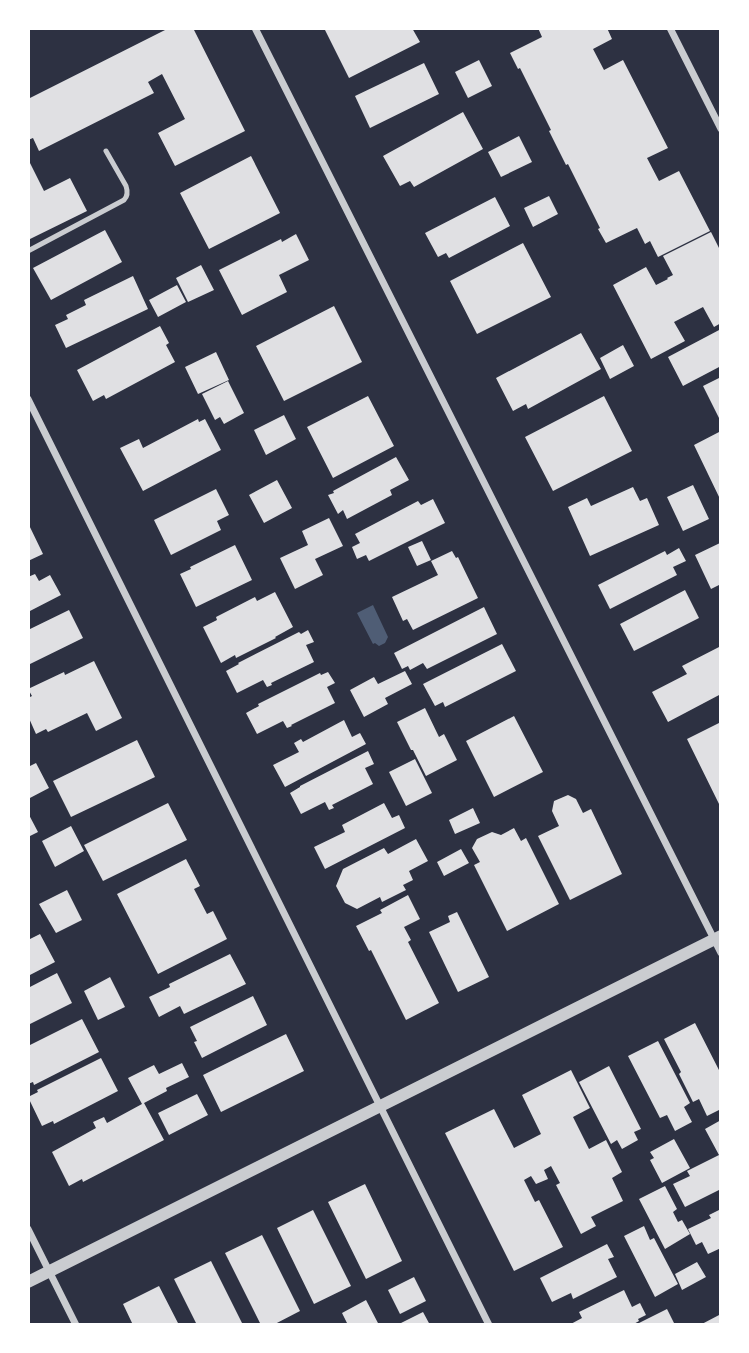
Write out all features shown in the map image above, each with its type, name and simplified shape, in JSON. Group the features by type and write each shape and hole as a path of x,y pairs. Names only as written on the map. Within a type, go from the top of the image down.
{"street":[{"path":"256,28 718,938 721,953"},
{"path":"670,28 721,129"},
{"path":"28,399 489,1325"},
{"path":"28,1282 718,938"},
{"path":"28,1229 76,1325"}],"lane":[{"path":"28,250 127,197 126,186 106,151"}],"water":[{"path":"373,605 388,637 385,643 379,646 373,644 357,613"}],"building":[{"path":"169,28 193,28 245,131 175,166 158,133 185,119 162,74 148,82 154,93 39,151 33,138 28,140 28,99"},
{"path":"324,28 412,28 420,42 349,78"},
{"path":"538,28 607,28 612,39 593,49 604,70 623,60 668,148 647,158 659,181 679,171 710,231 658,257 650,241 645,244 637,228 606,243 520,68 518,69 510,53 542,37"},
{"path":"479,60 492,86 468,98 455,72"},
{"path":"424,63 439,94 370,128 355,96"},
{"path":"463,112 483,149 414,187 410,181 400,186 383,156"},
{"path":"519,136 532,162 501,177 488,152"},
{"path":"251,156 280,213 209,249 180,193"},
{"path":"28,159 44,191 70,178 87,211 28,240"},
{"path":"549,196 558,214 533,227 524,208"},
{"path":"495,197 510,226 449,258 446,253 438,257 425,233"},
{"path":"105,230 122,262 51,300 33,268"},
{"path":"711,232 721,252 721,323 714,327 703,307 674,322 685,341 651,359 613,285 646,267 656,285 668,279 673,275 663,256"},
{"path":"296,234 309,260 279,275 287,292 242,315 219,270"},
{"path":"523,243 551,297 477,334 450,281"},
{"path":"201,265 214,290 188,302 176,278"},
{"path":"133,276 148,309 66,348 55,325 68,319 66,315 86,305 84,300"},
{"path":"177,285 186,302 158,317 149,300"},
{"path":"334,306 362,362 284,401 256,346"},
{"path":"160,326 175,362 106,399 104,395 93,401 77,370"},
{"path":"721,329 721,366 683,386 668,357"},
{"path":"581,333 601,369 528,409 526,404 513,411 496,378"},
{"path":"623,345 634,366 610,379 600,358"},
{"path":"216,352 229,380 198,394 185,367"},
{"path":"721,377 721,417 719,418 703,386"},
{"path":"228,381 244,413 224,424 220,417 215,420 202,394"},
{"path":"368,396 394,446 333,478 307,427"},
{"path":"604,396 632,451 553,491 525,437"},
{"path":"284,415 296,439 266,455 254,430"},
{"path":"198,419 199,422 205,419 221,450 143,491 120,448 139,439 143,448"},
{"path":"721,431 721,501 694,445"},
{"path":"396,457 409,480 390,490 392,495 347,519 343,510 338,514 328,495"},
{"path":"277,480 292,508 264,523 249,495"},
{"path":"693,485 709,519 683,531 667,497"},
{"path":"633,487 640,501 647,498 659,525 590,556 568,507 587,498 591,506"},
{"path":"216,489 229,515 217,521 221,530 171,555 154,520"},
{"path":"433,499 445,523 369,561 366,555 357,559 352,547 360,543 355,534 418,501 421,505"},
{"path":"329,518 343,546 315,559 323,575 295,589 280,558 308,545 302,531"},
{"path":"28,523 43,554 28,561"},
{"path":"422,541 431,560 417,566 408,547"},
{"path":"720,543 721,584 711,589 695,555"},
{"path":"235,545 252,580 196,607 180,574"},
{"path":"679,548 686,561 673,567 677,575 610,609 598,585 665,551 667,555"},
{"path":"452,551 456,558 458,557 478,598 413,630 407,619 403,621 392,597 438,575 431,561"},
{"path":"35,574 39,581 50,575 61,595 28,612 28,577"},
{"path":"685,590 699,618 634,651 620,624"},
{"path":"275,592 293,627 236,658 235,655 221,663 203,627 217,620 216,617 255,597 257,601"},
{"path":"484,607 497,634 427,669 423,663 410,670 408,666 402,669 394,653"},
{"path":"69,610 83,638 28,665 28,630"},
{"path":"308,630 314,642 306,645 314,662 271,683 272,685 267,687 263,680 237,693 226,671 299,632 301,634"},
{"path":"502,644 516,671 445,707 443,702 435,706 423,684"},
{"path":"721,646 721,694 668,722 652,692 687,674 682,666"},
{"path":"94,661 122,718 96,731 87,713 48,732 46,729 36,734 28,716 28,698 32,696 28,689"},
{"path":"405,671 412,684 385,698 388,704 364,717 350,690 374,677 378,684"},
{"path":"328,672 335,683 327,687 335,703 287,728 283,721 257,734 246,713 259,706 258,704 320,673 321,675"},
{"path":"425,708 439,737 444,734 457,760 426,776 397,722"},
{"path":"514,716 543,772 494,797 466,741"},
{"path":"344,720 352,737 360,733 366,744 285,787 273,765 299,752 294,743 301,739 303,742"},
{"path":"721,722 721,808 687,739"},
{"path":"137,740 155,777 71,817 53,781"},
{"path":"368,751 374,764 365,768 373,784 332,805 334,808 329,810 325,802 301,814 290,793"},
{"path":"415,759 432,793 406,806 389,772"},
{"path":"36,763 49,788 28,799 28,767"},
{"path":"568,795 576,799 583,813 591,809 622,874 570,900 538,836 559,826 552,811 554,801"},
{"path":"168,803 187,840 103,881 84,845"},
{"path":"384,803 392,818 399,815 405,828 325,869 314,847 345,832 342,825"},
{"path":"473,808 480,823 455,834 449,820"},
{"path":"28,813 38,832 28,837"},
{"path":"71,826 84,851 55,867 42,841"},
{"path":"514,828 521,841 526,838 559,904 507,931 474,865 480,862 472,848 477,839 492,832 501,835"},
{"path":"416,839 428,861 409,871 413,880 403,885 406,890 382,902 380,897 357,909 345,903 336,886 343,869 384,848 388,854"},
{"path":"461,849 469,863 444,876 437,862"},
{"path":"186,859 200,886 194,889 207,914 213,911 227,939 158,974 117,894"},
{"path":"67,890 82,920 56,933 39,904"},
{"path":"408,895 420,919 404,927 411,940 408,942 439,1003 406,1020 356,926 382,913 380,910"},
{"path":"457,912 489,977 458,992 429,932 450,922 448,916"},
{"path":"40,934 55,962 28,976 28,940"},
{"path":"230,954 246,984 184,1014 180,1006 159,1017 149,997 170,987 169,984"},
{"path":"57,973 72,1003 28,1025 28,988"},
{"path":"110,977 125,1007 98,1020 84,991"},
{"path":"253,996 267,1025 202,1058 190,1027"},
{"path":"82,1019 99,1052 34,1085 33,1082 28,1084 28,1046"},
{"path":"695,1023 721,1074 721,1109 707,1116 699,1099 693,1102 664,1039"},
{"path":"286,1034 304,1071 221,1112 203,1075"},
{"path":"658,1041 690,1103 684,1107 692,1122 675,1131 667,1115 660,1118 628,1056"},
{"path":"101,1058 118,1091 54,1124 53,1121 42,1126 28,1097"},
{"path":"182,1063 189,1077 144,1103 164,1140 83,1182 82,1179 69,1186 52,1152 96,1128 93,1122 104,1117 107,1123 142,1104 128,1078 154,1065 159,1074"},
{"path":"609,1066 641,1129 634,1132 638,1140 622,1149 617,1140 611,1144 579,1082"},
{"path":"571,1070 590,1108 573,1117 589,1149 606,1140 622,1172 612,1178 623,1201 591,1217 596,1226 581,1234 556,1185 560,1183 551,1166 544,1170 548,1179 536,1184 531,1176 524,1180 535,1202 539,1200 563,1247 514,1271 445,1133 494,1109 514,1148 541,1134 522,1095"},
{"path":"197,1094 208,1115 169,1135 158,1113"},
{"path":"721,1120 721,1189 685,1207 673,1184 690,1176 687,1171 719,1155 705,1129"},
{"path":"674,1139 690,1168 662,1183 650,1160 654,1158 650,1152"},
{"path":"365,1184 402,1261 366,1279 328,1202"},
{"path":"665,1186 677,1209 673,1212 678,1222 682,1220 690,1234 665,1249 639,1199"},
{"path":"721,1209 721,1248 708,1254 702,1242 696,1245 688,1229 711,1218 709,1215"},
{"path":"313,1210 351,1286 314,1304 277,1228"},
{"path":"644,1226 650,1240 654,1238 678,1284 655,1297 624,1236"},
{"path":"262,1235 300,1311 273,1325 261,1325 225,1253"},
{"path":"607,1244 614,1257 608,1259 617,1277 573,1299 571,1293 552,1302 540,1278"},
{"path":"211,1261 243,1325 197,1325 174,1279"},
{"path":"697,1262 706,1277 682,1290 675,1274"},
{"path":"414,1277 426,1301 400,1314 388,1290"},
{"path":"159,1286 179,1325 133,1325 123,1304"},
{"path":"624,1290 632,1307 640,1303 646,1315 638,1319 639,1321 632,1325 569,1325 582,1318 579,1312"},
{"path":"366,1300 379,1325 348,1325 342,1313"},
{"path":"667,1309 675,1325 635,1325"},
{"path":"423,1312 430,1325 397,1325"},
{"path":"721,1314 721,1325 700,1325"}]}
